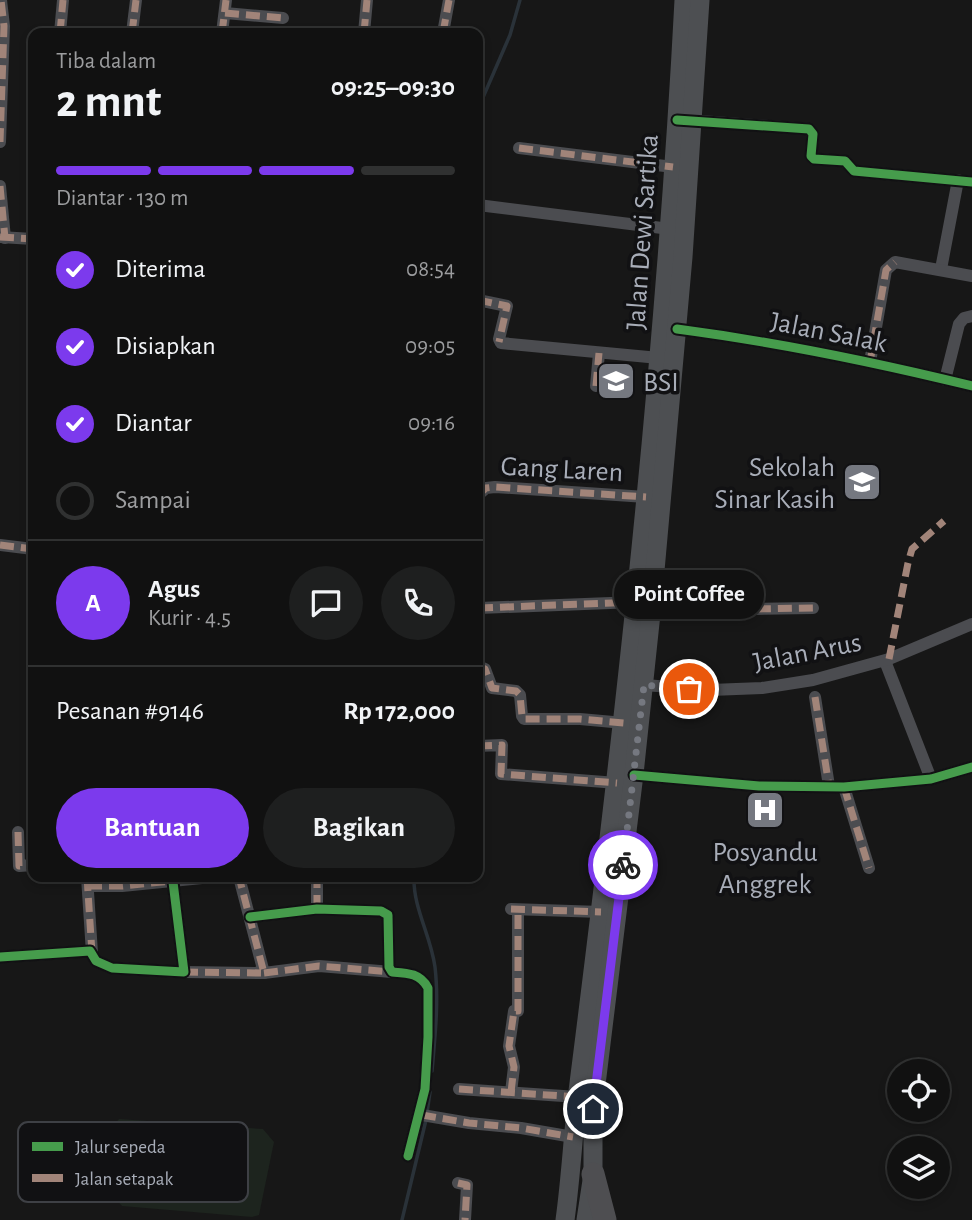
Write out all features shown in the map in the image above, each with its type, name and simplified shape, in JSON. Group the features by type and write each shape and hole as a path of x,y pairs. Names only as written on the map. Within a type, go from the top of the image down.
{"highway":[{"path":"593,1174 605,1220"}],"main road":[{"name":"Jalan Dewi Sartika","path":"586,1220 593,1174 593,1109 625,779 624,723 644,603 677,329 686,120 684,0"},
{"name":"Jalan Dewi Sartika","path":"565,1220 601,912 644,685 646,497 673,167 686,120 700,0"}],"street":[{"path":"0,142 4,26 1,0"},
{"path":"60,28 63,0"},
{"path":"133,28 136,0"},
{"path":"365,28 368,0"},
{"path":"444,28 449,0"},
{"path":"223,28 225,6 283,18"},
{"path":"686,120 809,129 813,134 811,156 814,159 845,161 854,171 972,182"},
{"path":"519,148 673,167"},
{"path":"941,269 958,180"},
{"path":"0,186 3,238 28,239"},
{"path":"483,206 670,229"},
{"path":"870,362 889,265 895,262 972,276"},
{"path":"483,301 507,306 500,343 659,358"},
{"path":"945,380 958,324 972,316"},
{"name":"Jalan Salak","path":"677,329 740,337 870,362 972,386"},
{"path":"596,386 599,353"},
{"name":"Gang Laren","path":"483,491 495,487 646,497"},
{"path":"0,545 28,548"},
{"path":"483,608 644,603 734,608 813,608"},
{"name":"Jalan Arus","path":"644,685 711,690 762,688 813,680 885,660 972,624"},
{"path":"885,660 931,779"},
{"path":"483,669 492,688 516,691 520,695 524,719 580,719 624,723"},
{"path":"815,698 829,786"},
{"path":"483,746 502,746 501,774 759,786 845,787 931,779 972,767"},
{"path":"845,787 869,868"},
{"path":"18,832 19,866 28,865"},
{"path":"184,972 173,882 88,882 92,953 96,961 112,968 184,972 264,973 319,966 414,974 424,981 428,988 425,1089 408,1156"},
{"path":"240,882 264,973"},
{"path":"317,882 317,909"},
{"path":"250,917 317,909 386,914 390,922 389,967 393,972"},
{"path":"511,1092 514,1067 509,1046 514,1012 518,1011 514,910 601,912"},
{"path":"0,957 92,953"},
{"path":"459,1089 578,1097"},
{"path":"425,1116 573,1137"},
{"path":"458,1183 467,1185 465,1220"}],"shaded area":[{"path":"119,1119 162,1122 116,1122"},
{"path":"248,1128 263,1129 274,1142 259,1215 252,1217 122,1206 118,1202 248,1202"}],"waterway":[{"path":"483,97 510,35 520,0"},
{"path":"414,882 416,900 435,967 437,1006 432,1071"},
{"path":"427,1113 430,1092"},
{"path":"402,1220 426,1120"}],"marked path":[{"path":"0,142 4,26 1,0"},
{"path":"60,28 63,0"},
{"path":"133,28 136,0"},
{"path":"223,28 226,0"},
{"path":"364,28 367,0"},
{"path":"444,28 449,0"},
{"path":"225,13 283,18"},
{"path":"519,148 673,167"},
{"path":"0,186 5,238"},
{"path":"0,237 28,239"},
{"path":"870,362 886,270 895,262"},
{"path":"483,301 507,306 499,342"},
{"path":"596,386 599,353"},
{"path":"483,491 495,487 646,497"},
{"path":"889,659 912,549 944,521"},
{"path":"0,545 28,548"},
{"path":"483,608 636,602"},
{"path":"652,604 754,609 813,608"},
{"path":"483,668 492,688 516,691 520,695 524,719 580,719 624,723"},
{"path":"815,697 829,786"},
{"path":"483,746 502,745 501,774 617,783"},
{"path":"844,787 869,868"},
{"path":"18,832 19,866 28,865"},
{"path":"87,882 92,953"},
{"path":"88,886 162,882"},
{"path":"184,972 264,973 240,882"},
{"path":"317,882 317,909"},
{"path":"511,909 601,912"},
{"path":"511,1092 514,1067 509,1046 514,1011 518,1011 518,910"},
{"path":"264,973 319,966 392,972"},
{"path":"459,1089 578,1097"},
{"path":"422,1115 573,1137"},
{"path":"458,1183 467,1185 465,1220"}],"cycle path":[{"path":"677,120 809,129 813,134 811,156 814,159 845,161 854,171 972,182"},
{"path":"677,329 825,353 972,386"},
{"path":"634,775 759,786 844,787 931,779 972,767"},
{"path":"0,957 90,951 96,961 112,968 184,972 173,882"},
{"path":"250,917 317,909 381,911 388,915 389,967 392,972 417,977 428,988 425,1089 408,1156"}],"way so far":[{"path":"623,865 644,685 689,689"}],"place":[{"name":"BSI","path":"616,381"},
{"name":"Sekolah Sinar Kasih","path":"862,482"},
{"name":"Point Coffee","path":"689,689"},
{"name":"Posyandu Anggrek","path":"765,810"}],"route":[{"path":"593,1109 623,865"}]}
